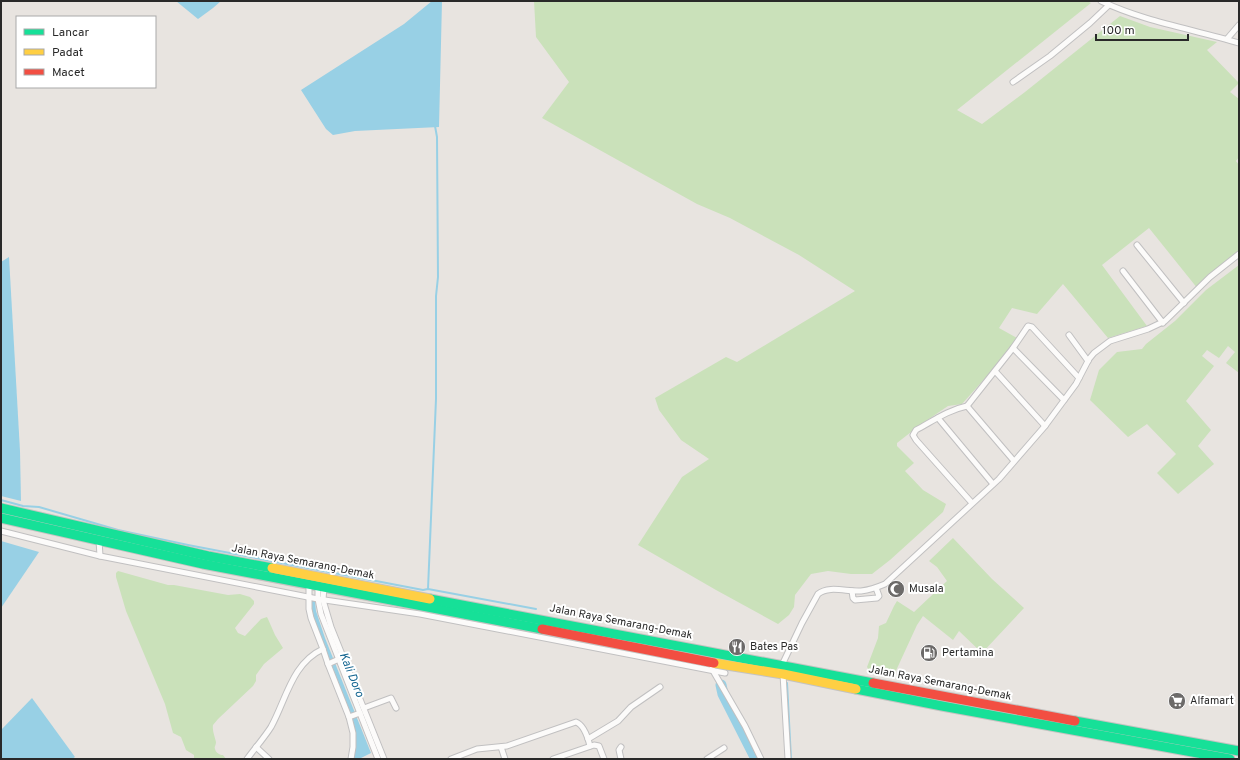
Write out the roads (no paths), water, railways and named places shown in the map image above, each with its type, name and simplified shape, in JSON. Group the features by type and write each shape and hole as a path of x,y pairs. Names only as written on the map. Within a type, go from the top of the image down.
{"highway":[{"name":"Jalan Raya Semarang-Demak","path":"1,508 208,556 319,584"},
{"name":"Jalan Raya Semarang-Demak","path":"1,518 203,564 1239,751"},
{"name":"Jalan Raya Semarang-Demak","path":"677,650 712,666 726,669 782,669 957,709 1230,759"}],"street":[{"path":"1101,1 1106,8 1123,11 1239,42"},
{"path":"1014,82 1050,56 1106,8"},
{"path":"1226,39 1239,25"},
{"path":"1137,245 1184,304"},
{"path":"788,759 782,669 802,623 818,594 828,589 862,591 876,588 885,584 993,484 1014,461 1045,426 1076,384 1094,353 1110,341 1166,322 1210,277 1239,254"},
{"path":"1123,271 1163,323"},
{"path":"972,503 916,440 913,435 916,430 947,412 956,408 967,406 1030,326 1079,378"},
{"path":"1068,335 1088,361"},
{"path":"1013,348 1064,400"},
{"path":"995,371 1045,426"},
{"path":"967,406 1014,461"},
{"path":"938,418 993,484"},
{"path":"1,531 100,556 308,597 420,614 712,666 761,759"},
{"path":"99,540 100,556"},
{"path":"319,584 308,597 309,609 328,664 350,716 353,733 351,759"},
{"path":"319,584 321,614 337,660 376,748 384,759"},
{"path":"852,591 853,598 855,600 877,598 879,596 876,588"},
{"path":"320,599 360,711"},
{"path":"247,759 270,728 289,687 303,664 318,652 323,650"},
{"path":"328,664 337,660"},
{"path":"723,687 726,669"},
{"path":"590,737 618,721 631,707 660,686"},
{"path":"350,716 390,698 392,699 396,708"},
{"path":"451,759 477,749 501,747 576,722 581,724 590,737 590,746"},
{"path":"553,759 594,745 599,746 604,759"},
{"path":"256,747 269,759"},
{"path":"501,747 505,759"},
{"path":"621,747 619,750 621,759"},
{"path":"376,748 378,759"},
{"path":"707,759 724,748"}],"water":[{"path":"176,1 221,1 198,19"},
{"path":"432,1 442,1 439,127 355,131 333,135 326,129 301,90 404,24"},
{"path":"9,257 20,451 21,501 1,496 1,262"},
{"path":"1,541 39,552 1,608"},
{"path":"312,601 315,601 316,611 325,638 371,753 359,759 352,759 355,743 340,689 310,608 312,607"},
{"path":"32,698 75,757 72,759 1,759 1,730"}],"waterway":[{"path":"428,589 436,399 436,296 438,277 437,137 435,126"},
{"path":"1,500 23,506 39,507 118,530 188,545 423,590 428,589 536,609"},
{"path":"787,683 791,759"},
{"path":"721,685 723,694 756,759"}],"place":[{"name":"Musala","path":"896,589"},
{"name":"Bates Pas","path":"737,647"},
{"name":"Pertamina","path":"929,653"},
{"name":"Alfamart","path":"1177,701"}],"water label":[{"name":"Kali Doro","path":"351,675"}]}
